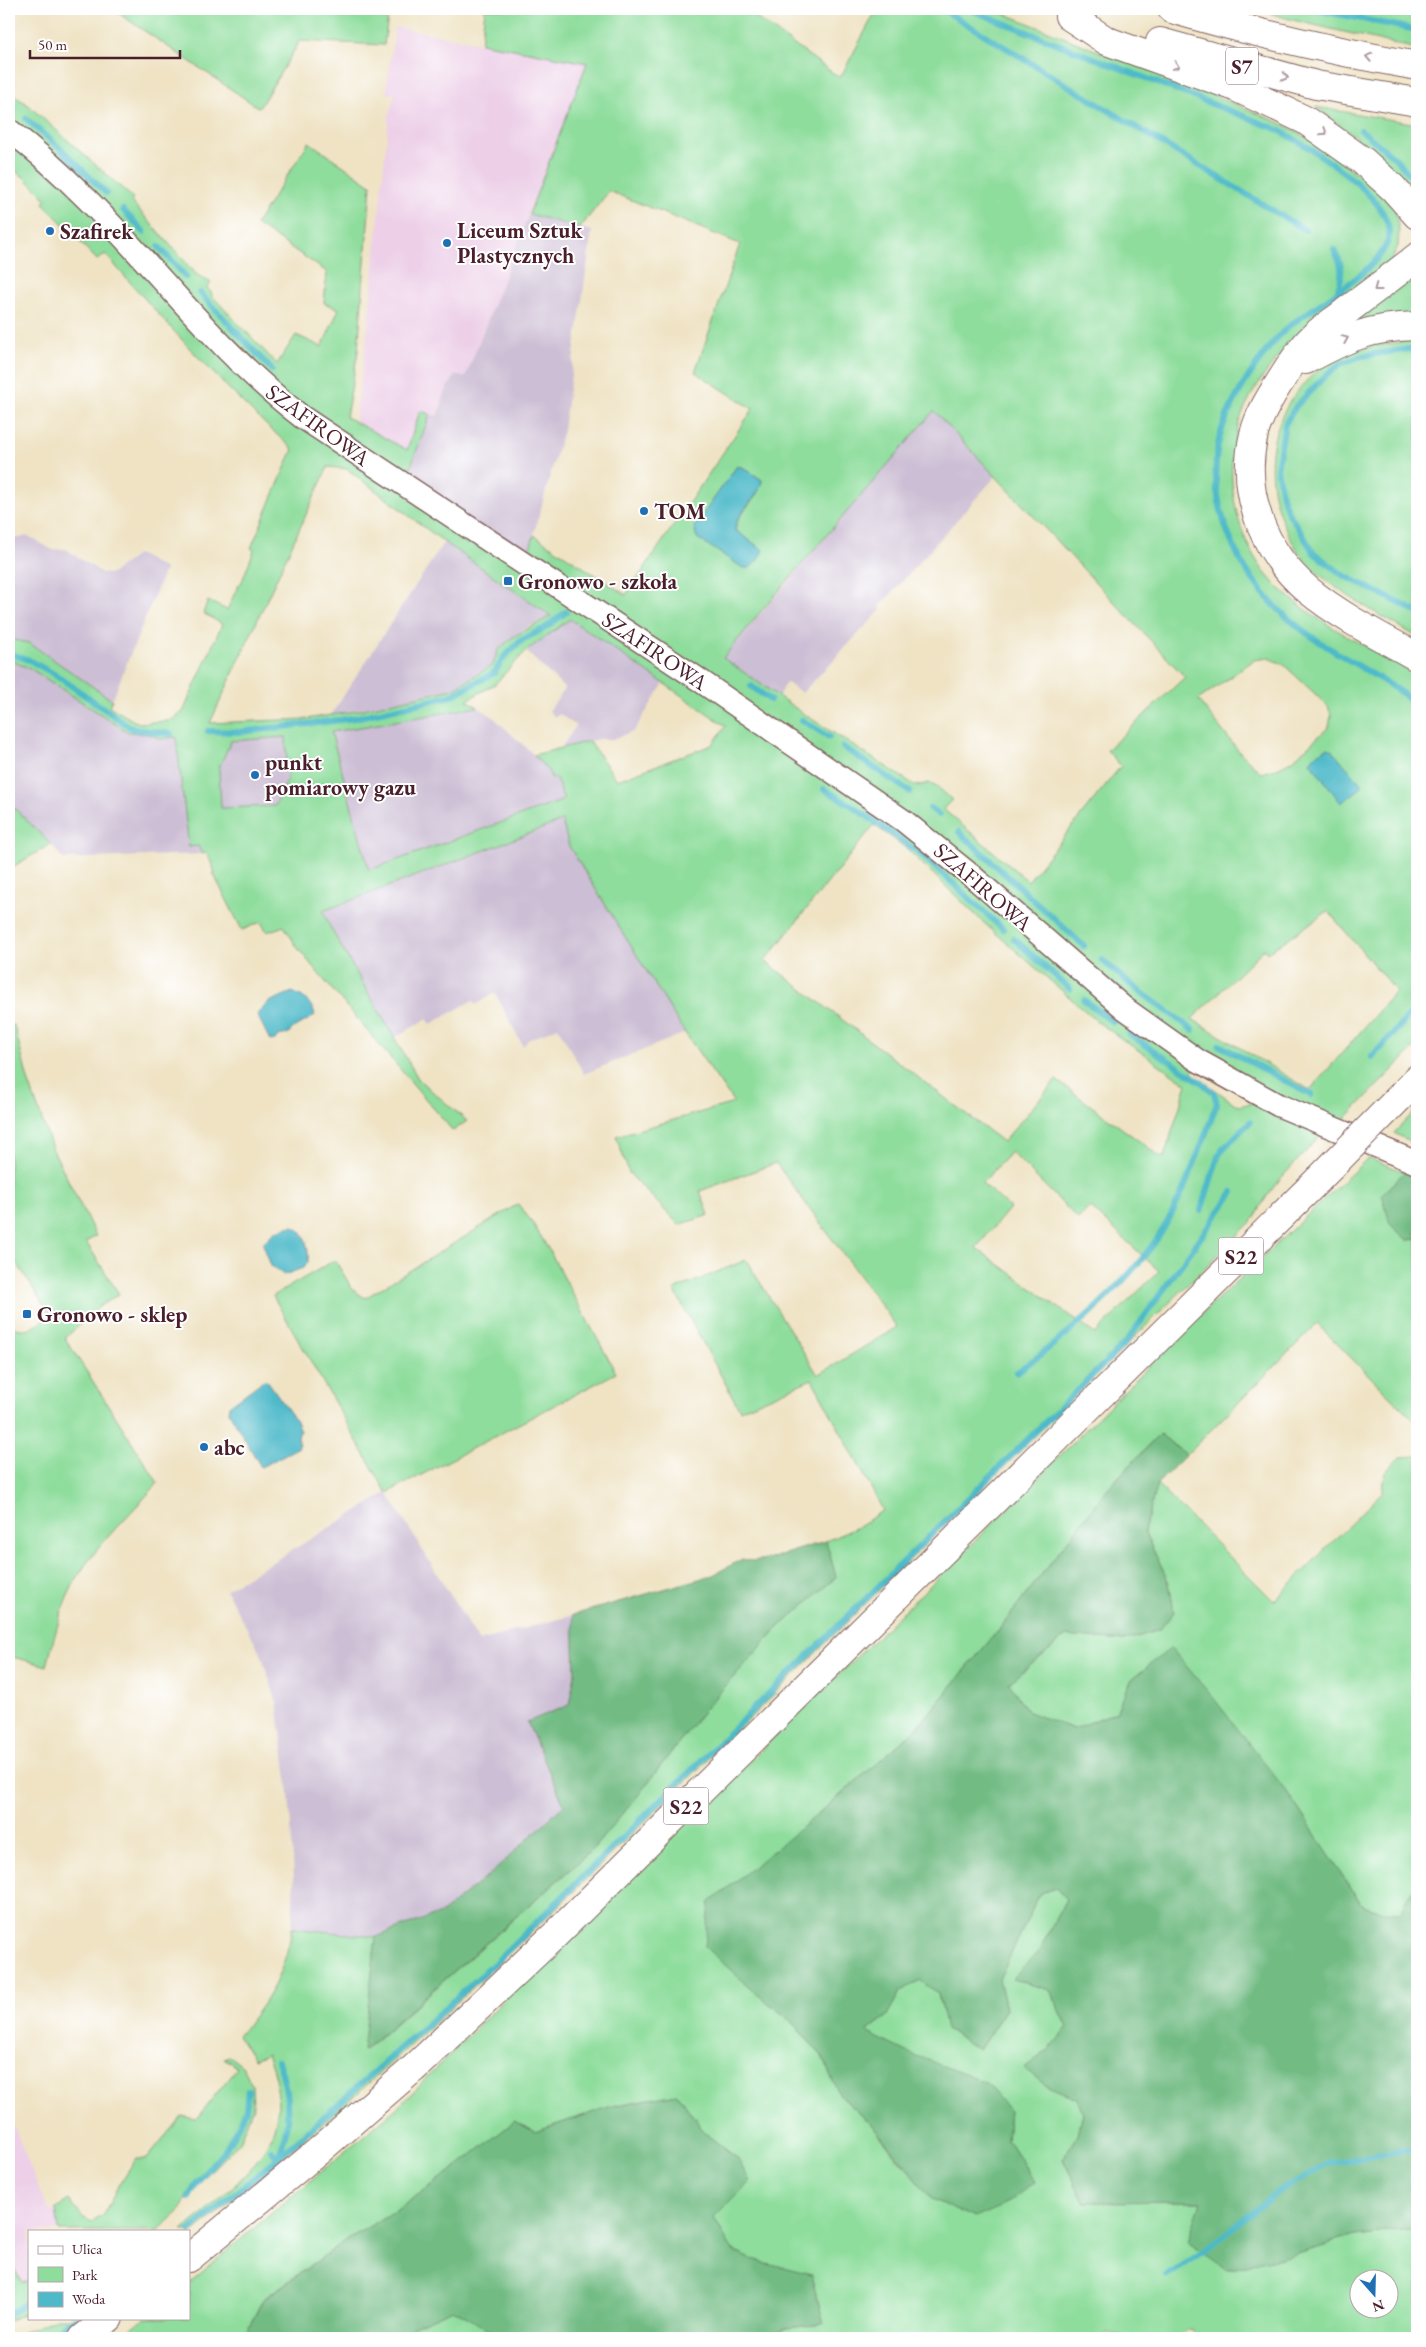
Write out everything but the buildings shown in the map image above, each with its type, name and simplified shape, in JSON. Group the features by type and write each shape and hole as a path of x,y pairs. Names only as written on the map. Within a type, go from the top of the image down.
{"highway":[{"name":"S7","path":"1172,9 1235,28 1304,44 1417,66"},
{"name":"S7","path":"1061,12 1316,85 1417,102"},
{"path":"1061,12 1107,41 1233,86 1305,120 1363,161 1394,188 1417,215"},
{"path":"1417,257 1312,338 1287,370 1270,398 1259,421 1250,462 1252,498 1268,542 1278,558 1307,590 1345,616 1417,657"},
{"path":"1287,370 1342,340 1358,334 1382,328 1417,326"},
{"name":"S22","path":"190,2257 315,2154 412,2069 557,1933 1417,1079"},
{"path":"83,2338 106,2320"}],"street":[{"name":"SZAFIROWA","path":"9,130 46,160 87,198 243,368 302,417 695,677 904,822 972,876 1080,972 1159,1035 1237,1083 1278,1105 1417,1163"}],"shaded area":[{"name":"Liceum Sztuk Plastycznych","path":"395,27 587,63 465,378 455,375 448,385 436,416 420,411 407,451 355,421 367,335 389,115 395,94 386,93"},
{"path":"529,214 592,231 563,430 525,565 404,485 430,414 437,416 448,385 455,374 465,378"},
{"path":"934,410 996,476 880,606 881,610 802,693 786,682 778,697 723,658"},
{"path":"28,536 53,550 65,549 102,573 111,574 138,554 165,569 112,700 29,643 9,639 9,540"},
{"path":"444,542 551,616 528,627 498,650 493,665 453,689 331,715"},
{"path":"570,619 664,683 634,731 613,739 598,739 561,748 576,726 560,714 555,717 549,711 565,689 526,651"},
{"path":"9,660 31,669 128,732 153,735 160,739 176,737 189,846 198,846 202,854 63,859 51,844 9,803"},
{"path":"478,707 493,717 534,755 549,772 552,779 556,777 564,800 369,870 331,732"},
{"path":"286,737 287,781 275,806 221,808 219,768 230,741"},
{"path":"562,821 570,846 685,1033 584,1074 558,1027 528,1040 523,1046 495,993 476,1005 473,1000 431,1024 427,1019 394,1038 331,929 323,911"},
{"path":"387,1493 479,1641 573,1615 575,1674 569,1706 527,1722 564,1805 495,1870 443,1912 376,1937 292,1928 294,1877 289,1793 277,1703 261,1654 226,1590"},
{"path":"9,2114 44,2201 50,2211 56,2208 59,2230 28,2230 28,2280 23,2283 9,2259"}],"green space":[{"path":"112,9 389,9 384,45 300,41 259,108"},
{"path":"485,9 744,9 840,78 877,9 993,9 1113,57 1185,83 1285,125 1319,145 1374,186 1395,210 1399,231 1398,246 1391,262 1289,346 1264,375 1254,390 1242,414 1235,436 1232,459 1232,483 1242,530 1264,572 1280,589 1295,602 1329,625 1417,675 1417,1045 1335,1129 1197,1061 1192,1073 1238,1106 1257,1102 1321,1135 1276,1184 1255,1218 681,1786 475,1985 335,2113 190,2235 190,2230 183,2230 244,2176 260,2156 272,2135 277,2111 276,2084 267,2054 254,2059 238,2036 258,2011 274,1986 285,1960 292,1928 376,1937 364,2051 592,1850 632,1803 703,1711 775,1631 836,1577 826,1541 860,1526 883,1510 812,1379 740,1410 674,1290 746,1260 818,1375 897,1327 776,1163 700,1191 709,1215 679,1225 629,1173 616,1136 734,1103 685,1033 569,846 562,821 323,911 331,929 419,1080 467,1121 453,1131 318,973 297,947 284,926 267,932 261,922 242,930 213,873 215,872 207,853 202,854 198,846 189,847 176,737 160,739 153,735 128,732 31,669 9,660 9,639 29,643 112,700 109,706 140,723 170,721 183,712 222,624 203,613 208,601 227,610 239,584 241,584 254,550 251,548 293,449 219,379 105,254 97,260 43,203 46,199 25,178 9,167 9,92 28,105 133,198 131,201 196,274 211,283 207,288 212,296 277,364 296,335 322,347 339,309 324,303 327,272 256,224 309,142 371,185 358,351 346,417 407,450 420,411 430,414 404,485 525,565 534,535 626,595 753,409 695,372 740,244 609,191 580,228 529,214 587,63 481,43","holes":["934,411 1185,677 1107,750 1121,766 1028,881 943,809 952,800 940,789 929,783 916,786 807,716 723,658","737,466 744,468 762,480 757,493 740,517 735,530 763,550 697,538 694,527","328,467 347,469 444,542 551,616 513,637 498,650 493,665 453,689 350,712 306,719 210,723","570,619 726,726 712,745 617,780 589,741 534,755 549,772 552,779 556,778 564,800 369,870 331,732 478,707 467,700 495,684 526,651","1268,658 1283,664 1328,706 1331,715 1329,727 1293,760 1275,769 1261,773 1237,749 1198,700 1254,660","286,737 287,781 275,806 221,808 219,768 231,741","874,825 906,848 984,923 1099,1023 1187,1084 1164,1157 1161,1157 1056,1080 1003,1142 765,961","1328,911 1396,991 1310,1090 1192,1019 1264,949 1267,953","1011,1152 1078,1219 1090,1207 1159,1271 1095,1334 976,1248 1010,1208 982,1183"]},
{"path":"1254,9 1417,9 1417,49 1297,21"},
{"path":"1316,107 1417,124 1417,195 1382,159"},
{"path":"1417,272 1417,317 1315,346"},
{"path":"1409,341 1417,342 1417,637 1336,588 1308,564 1298,551 1285,526 1276,501 1272,476 1272,451 1278,427 1289,404 1305,383 1335,358 1355,350"},
{"path":"9,803 51,844 9,869"},
{"path":"14,1025 28,1080 52,1148 96,1236 86,1242 119,1294 100,1306 65,1338 158,1483 111,1533 79,1574 63,1608 47,1666 9,1656 9,1327 28,1330 51,1316 9,1251 9,1026"},
{"path":"1417,1109 1417,1145 1394,1133"},
{"path":"1368,1158 1405,1172 1382,1194 1407,1240 1417,1239 1417,1423 1317,1324 1186,1455 1160,1434 1108,1488 1002,1626 914,1731 823,1810 757,1994 789,2019 822,2056 839,2094 871,2124 903,2165 1035,2182 1007,2139 1010,2111 866,2032 886,2017 900,1992 920,1980 938,1994 946,2029 979,2050 1006,2009 999,1979 1040,1893 1056,1888 1066,1899 1038,1953 1013,1979 1050,1990 1068,2027 1050,2049 1025,2068 1045,2085 1077,2098 1083,2114 1077,2135 1063,2159 1084,2202 1201,2201 1276,2259 1355,2236 1409,2229 1417,2231 1417,2338 1199,2338 1190,2329 1167,2338 1135,2338 1107,2333 1100,2338 762,2338 786,2328 824,2324 811,2275 751,2259 733,2251 714,2218 738,2159 706,2134 677,2094 612,2106 535,2132 515,2121 453,2170 394,2212 348,2239 263,2299 243,2338 118,2338 142,2320 190,2320 190,2282 399,2106 490,2014 943,1573 1190,1325"},
{"path":"1405,1172 1417,1177 1417,1239 1407,1240 1390,1224 1382,1194"},
{"path":"518,1204 532,1222 549,1250 616,1373 387,1493 273,1296 335,1260 353,1290 365,1298"},
{"path":"1160,1434 1186,1455 1157,1484 1144,1531 1169,1583 1174,1612 1159,1630 1124,1641 1066,1636 1009,1683 1028,1712 1074,1729 1116,1712 1132,1679 1171,1648 1215,1700 1287,1792 1362,1905 1381,1911 1401,1912 1417,1880 1417,2231 1409,2229 1355,2236 1276,2259 1227,2269 1188,2242 1201,2201 1084,2202 1063,2159 1077,2135 1083,2114 1077,2098 1045,2085 1024,2068 1050,2049 1068,2027 1050,1990 1012,1979 1038,1953 1066,1899 1056,1888 1040,1893 999,1979 1006,2009 979,2050 946,2029 938,1994 920,1980 900,1992 886,2017 866,2032 904,2051 985,2082 1010,2111 1007,2139 1035,2182 1007,2204 975,2218 932,2199 871,2124 839,2094 822,2056 789,2019 757,1994 705,1947 709,1903 823,1810 914,1731 1002,1626 1108,1488"},
{"path":"1417,1456 1417,1880 1401,1912 1381,1911 1362,1905 1287,1792 1132,1679 1116,1712 1074,1729 1028,1712 1009,1683 1066,1636 1124,1641 1159,1630 1174,1612 1169,1583 1144,1531 1157,1484 1274,1601 1383,1491 1385,1472 1400,1457"},
{"path":"826,1541 836,1577 775,1631 703,1711 632,1803 592,1850 363,2051 376,1937 443,1912 495,1870 564,1805 527,1722 569,1705 575,1674 573,1615 713,1575 742,1559 752,1561 769,1559"},
{"path":"229,2056 243,2067 252,2085 253,2107 239,2142 187,2195 182,2209 159,2230 59,2230 56,2208 69,2200 82,2217 92,2222 104,2215 118,2186 136,2159 146,2159 182,2116 196,2119 237,2068 224,2058"},
{"path":"677,2094 706,2134 738,2159 750,2182 714,2218 733,2251 751,2259 811,2274 824,2324 786,2328 762,2338 504,2338 453,2309 412,2327 413,2338 243,2338 263,2300 348,2239 394,2212 453,2170 515,2121 535,2132 612,2106"},
{"path":"9,2259 22,2283 28,2280 28,2312 9,2321"},
{"path":"453,2309 504,2338 413,2338 412,2327"},
{"path":"52,2320 79,2320 56,2338 9,2338"}],"water":[{"path":"737,466 744,468 762,480 757,493 739,517 735,530 763,550 757,561 750,568 743,568 697,538 694,527"},
{"path":"1327,748 1332,750 1362,785 1361,788 1341,803 1310,762 1317,754"},
{"path":"292,992 307,1001 315,1015 288,1034 278,1036 275,1040 270,1041 257,1014 269,1002"},
{"path":"292,1226 301,1231 306,1241 308,1262 303,1268 284,1275 271,1266 263,1244 276,1232"},
{"path":"264,1380 267,1380 296,1421 300,1431 298,1437 299,1447 261,1467 228,1410 229,1406"}],"waterway":[{"path":"942,9 1305,230"},
{"path":"968,9 1279,130 1345,173 1375,202 1385,217 1389,232 1386,245 1377,258 1364,272 1286,329 1275,340 1249,376 1231,406 1224,423 1216,458 1216,477 1222,514 1235,550 1254,581 1271,602 1310,635 1417,704"},
{"path":"1312,9 1417,30"},
{"path":"26,119 61,149 106,193"},
{"path":"1361,130 1395,158 1417,183"},
{"path":"123,210 144,232"},
{"path":"159,247 186,277"},
{"path":"1334,250 1341,269 1338,290"},
{"path":"200,293 272,370"},
{"path":"1417,348 1362,356 1340,364 1326,375 1296,406 1285,424 1277,469 1282,496 1288,512 1314,553 1343,575 1417,612"},
{"path":"587,586 592,581"},
{"path":"208,731 239,732 354,718 451,696 494,673 504,657 522,640 545,628 566,612"},
{"path":"9,653 29,660 56,675 133,729 171,734"},
{"path":"751,686 770,700"},
{"path":"802,720 829,737"},
{"path":"843,747 910,792"},
{"path":"824,789 854,807 917,851 1003,929"},
{"path":"930,808 939,815"},
{"path":"959,832 1084,946"},
{"path":"1014,939 1070,989"},
{"path":"1102,960 1130,984 1193,1030"},
{"path":"1084,1000 1113,1022"},
{"path":"1372,1057 1417,1007"},
{"path":"1017,1372 1056,1343 1095,1308 1114,1290 1147,1252 1170,1218 1192,1170 1217,1104 1214,1093 1201,1082 1129,1034"},
{"path":"1219,1045 1311,1095"},
{"path":"1201,1211 1218,1157 1222,1150 1250,1122"},
{"path":"190,2230 278,2158 494,1964 1127,1341 1233,1192"},
{"path":"271,2150 278,2158 287,2122 287,2097 278,2061"},
{"path":"189,2198 197,2182 226,2148 241,2121 246,2110 248,2090"},
{"path":"1167,2276 1203,2252 1274,2194 1327,2164 1417,2148"},
{"path":"9,2314 28,2302"},
{"path":"47,2338 71,2320"}],"place":[{"name":"Szafirek","path":"50,231"},
{"name":"Liceum Sztuk Plastycznych","path":"447,243"},
{"name":"TOM","path":"644,511"},
{"name":"Gronowo - szkoła","path":"508,581"},
{"name":"punkt pomiarowy gazu","path":"255,775"},
{"name":"Gronowo - sklep","path":"27,1314"},
{"name":"abc","path":"204,1447"}]}
